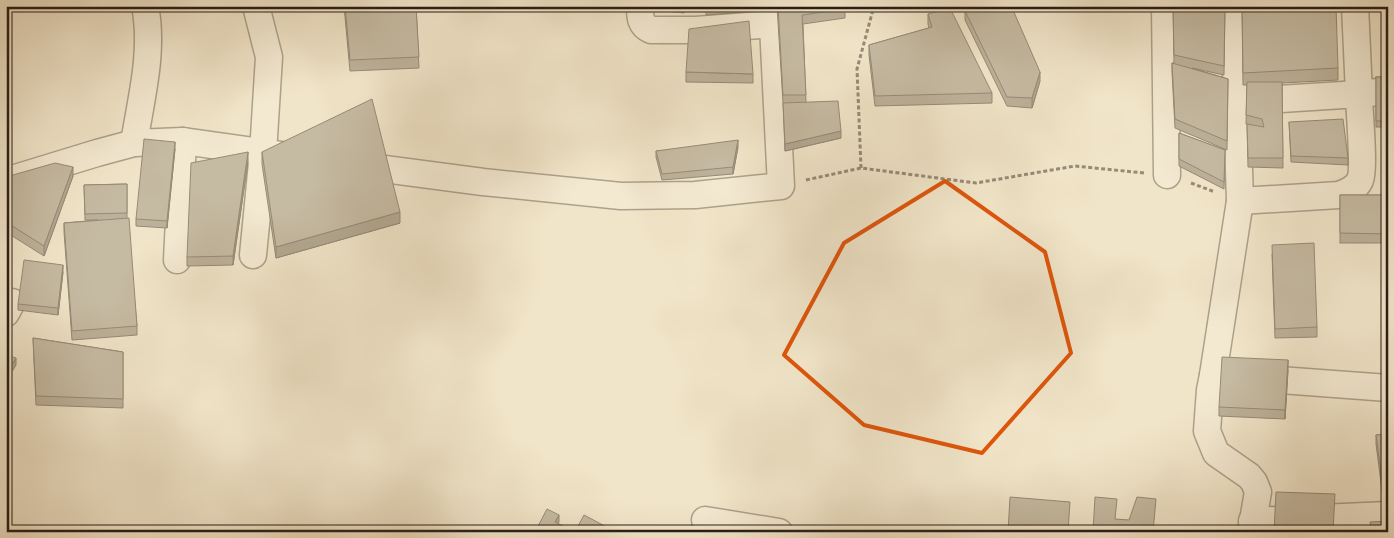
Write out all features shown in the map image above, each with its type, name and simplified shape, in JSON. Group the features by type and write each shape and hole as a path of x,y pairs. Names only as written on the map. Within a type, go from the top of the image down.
{"street":[{"path":"134,143 146,69 148,20 145,6"},
{"path":"253,255 263,153 269,57 256,6"},
{"path":"6,179 12,179 134,143 183,142 483,182 621,196 695,194 781,186 772,15 696,18 651,30 644,27 641,21 640,6"},
{"path":"1164,6 1167,175"},
{"path":"1234,6 1240,201 1210,390 1207,431 1216,453 1249,476 1254,482 1258,492 1252,527 1374,521"},
{"path":"1240,201 1339,195 1353,189 1361,179 1362,164 1355,6"},
{"path":"1237,101 1388,92"},
{"path":"177,260 183,142"},
{"path":"1213,375 1388,388"},
{"path":"705,520 780,532"}],"path":[{"path":"861,168 857,69 874,6"},
{"path":"781,186 861,168 976,183 1074,166 1167,175 1240,201"}],"highlighted area":[{"path":"945,181 1045,252 1071,353 982,453 864,425 784,355 844,243"}],"building":[{"path":"345,6 416,6 419,57 350,60"},
{"path":"778,6 845,6 845,9 802,15 806,95 783,95"},
{"path":"1173,6 1225,6 1224,66 1174,55"},
{"path":"1242,6 1336,6 1338,68 1243,73"},
{"path":"950,8 992,93 875,96 869,45 932,27 928,14"},
{"path":"1013,10 1040,72 1032,98 1007,97 965,11"},
{"path":"749,21 753,74 686,72 689,29"},
{"path":"1172,63 1228,79 1227,141 1175,119"},
{"path":"1376,77 1388,77 1388,121 1376,121"},
{"path":"1247,82 1282,82 1283,158 1248,158 1247,124 1264,127 1262,119 1246,115"},
{"path":"372,99 400,212 276,247 262,152"},
{"path":"838,101 841,131 785,144 783,103"},
{"path":"1343,119 1348,158 1291,156 1289,122"},
{"path":"1179,133 1225,150 1224,182 1179,159"},
{"path":"144,139 175,142 167,221 136,219"},
{"path":"738,140 733,167 662,174 656,151"},
{"path":"248,152 233,256 187,257 191,163"},
{"path":"55,163 73,167 44,246 6,222 6,177"},
{"path":"127,184 127,213 85,214 84,185"},
{"path":"1340,195 1388,195 1388,234 1340,233"},
{"path":"129,218 137,326 72,331 64,223"},
{"path":"1314,243 1317,327 1275,329 1272,245"},
{"path":"24,260 63,265 58,308 18,304"},
{"path":"33,338 123,352 123,399 36,396"},
{"path":"1387,338 1388,365 1386,365"},
{"path":"6,355 16,358 6,375"},
{"path":"1222,357 1288,360 1285,410 1219,407"},
{"path":"1388,434 1388,488 1383,488 1376,435"},
{"path":"1276,492 1335,494 1333,532 1274,532"},
{"path":"1010,497 1070,502 1068,532 1008,532"},
{"path":"1095,497 1117,499 1115,519 1129,520 1137,497 1156,499 1153,532 1093,532"},
{"path":"547,509 559,515 555,522 567,528 566,532 535,532"},
{"path":"584,515 616,532 575,532"},
{"path":"1388,521 1388,532 1371,532 1370,522"}]}
